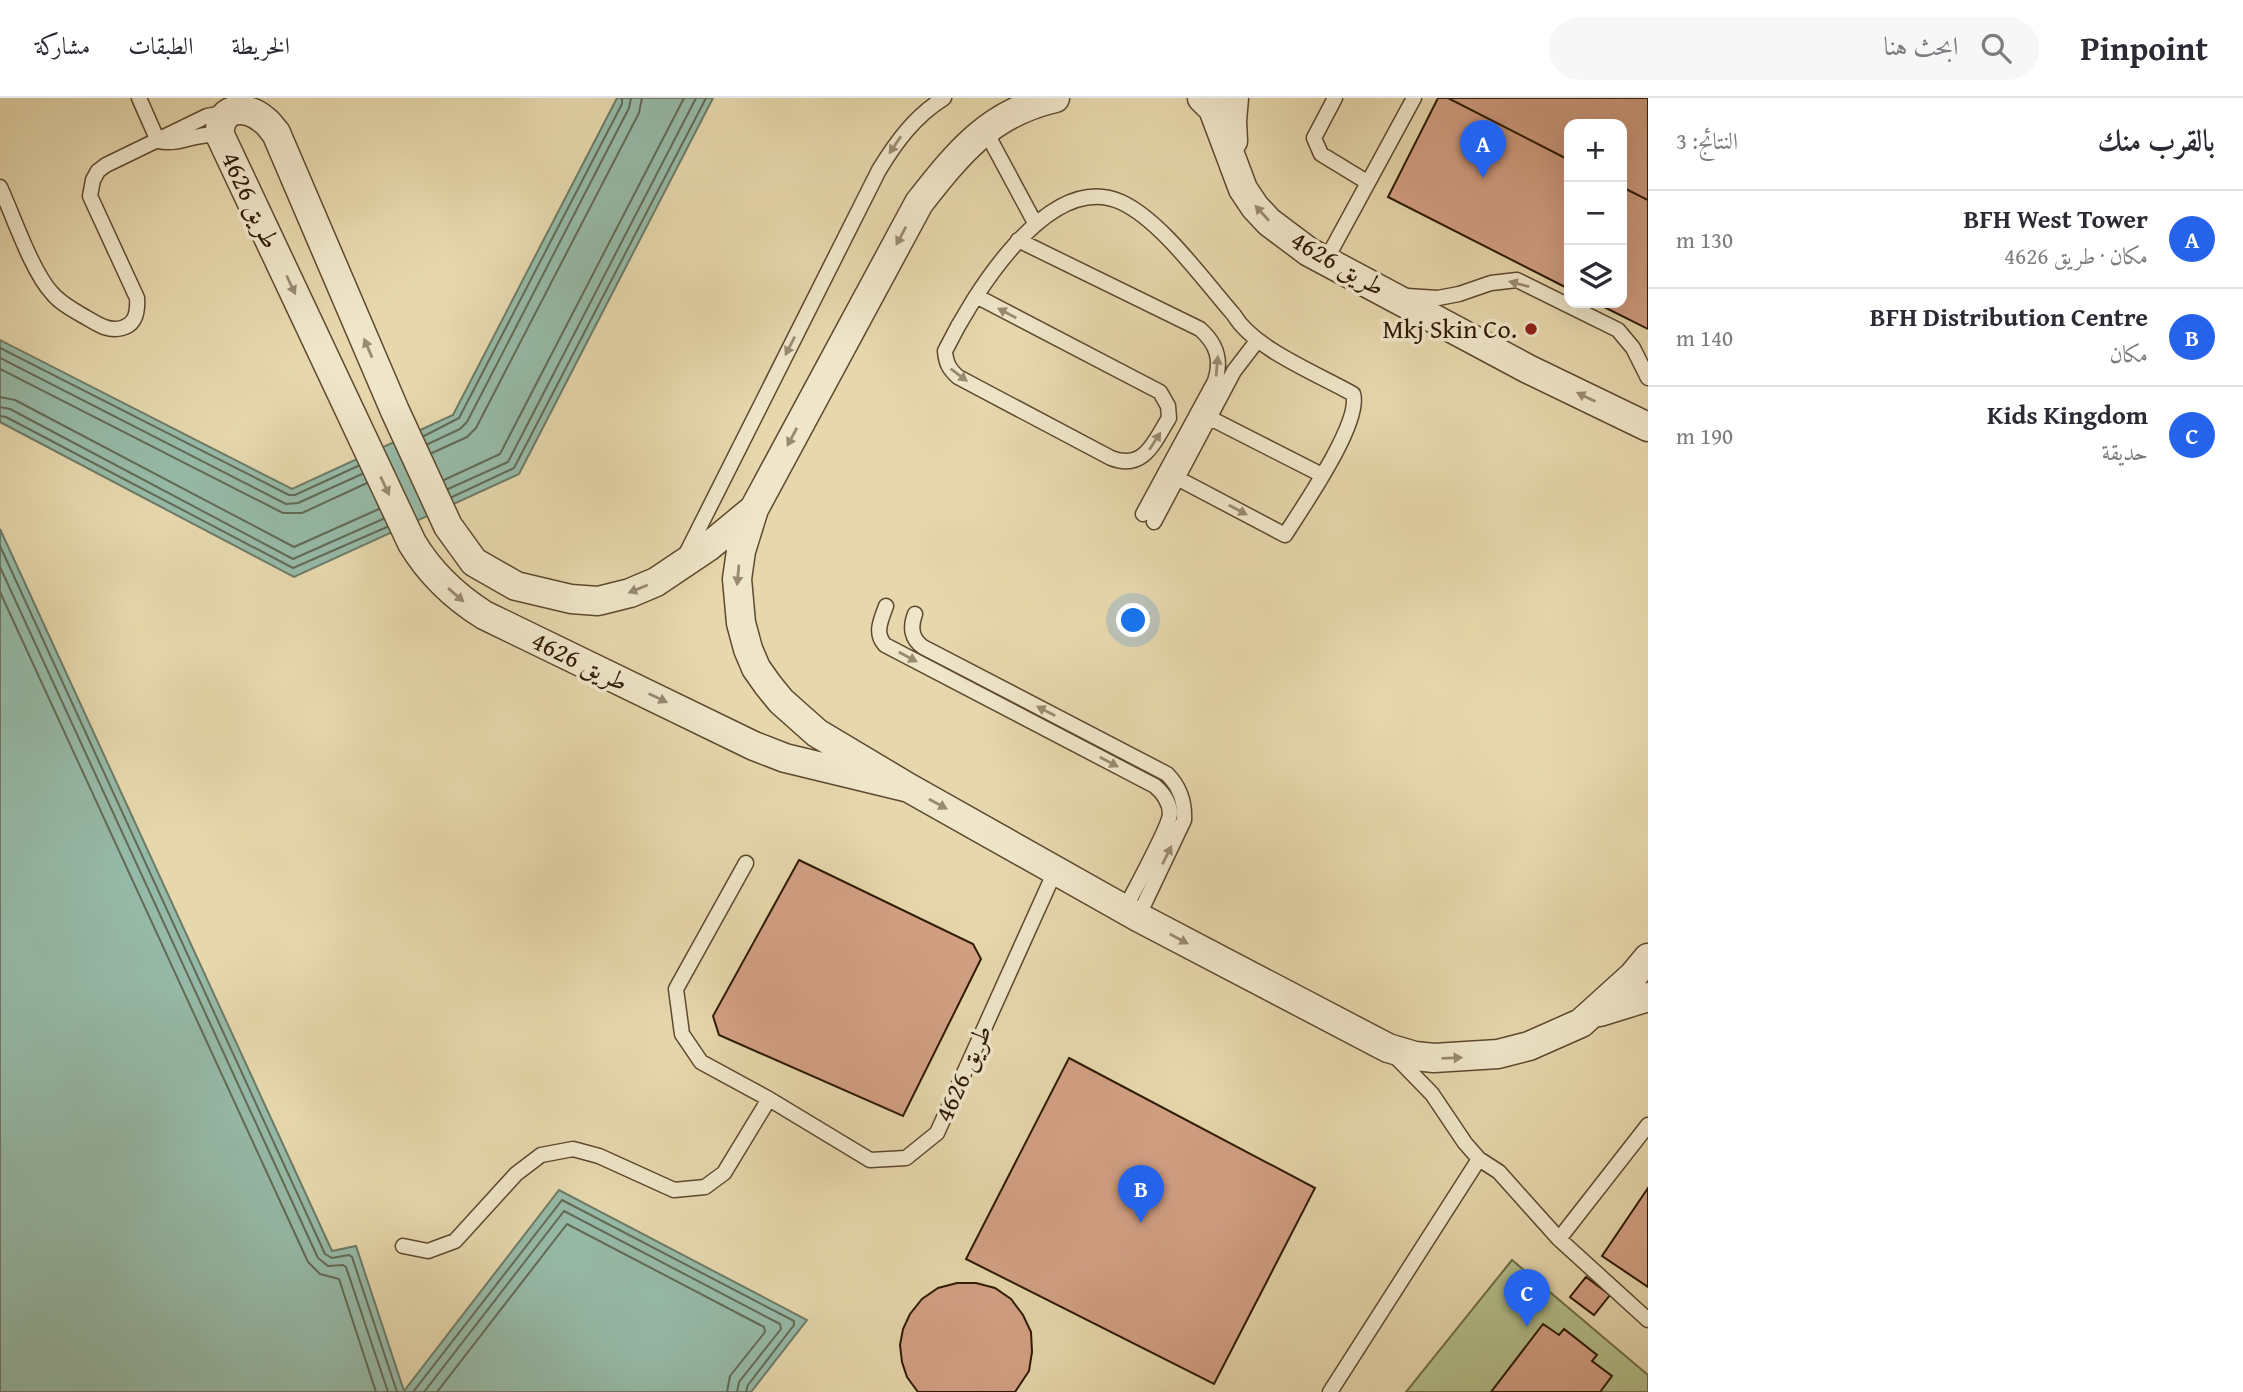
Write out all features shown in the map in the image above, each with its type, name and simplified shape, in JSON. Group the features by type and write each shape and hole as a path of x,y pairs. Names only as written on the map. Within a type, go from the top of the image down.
{"street":[{"name":"طريق 4626","path":"1055,98 1016,111 985,130 964,147 919,203 754,509 741,551 737,590 741,623 756,668 781,701 817,733 1131,913 1388,1048 1434,1058 1498,1054 1529,1046 1581,1023 1633,976 1648,958"},
{"name":"طريق 4626","path":"1202,98 1213,109 1243,189 1269,222 1309,252 1387,291 1528,369 1648,427"},
{"name":"طريق 4626","path":"1234,98 1232,121 1236,172"},
{"name":"طريق 4626","path":"754,509 724,534 656,582 630,593 598,601 571,599 516,586 474,562 448,526 395,411 276,133 265,120 237,109 225,124 358,428 412,543 440,580 484,615 754,747 785,758 909,788"},
{"name":"طريق 4626","path":"1594,1013 1648,997"}],"lane":[{"path":"139,98 158,141"},
{"path":"680,566 879,170 900,137 944,98"},
{"path":"1335,98 1314,138 1317,147 1321,154 1367,182"},
{"path":"1326,260 1414,98"},
{"path":"0,187 42,281 53,295 98,325 114,330 125,327 134,320 138,310 137,298 90,197 98,171 207,116 225,124"},
{"path":"158,141 174,143 225,124"},
{"path":"985,130 1035,223"},
{"path":"976,296 1160,393 1168,406 1169,418 1142,458 1128,462 1111,458 958,377 950,370 945,351 976,296 1018,240 1035,223 1076,199 1098,197 1120,201 1146,217 1160,230 1257,341 1353,394 1356,402 1350,423 1285,535 1177,478"},
{"path":"1018,240 1200,329 1214,343 1219,361 1215,382 1149,518 1177,478 1234,371 1257,341"},
{"path":"1387,291 1420,298 1438,298 1492,283 1517,280 1618,330 1633,348 1648,378"},
{"path":"1210,418 1322,475"},
{"path":"886,606 878,630 885,645 1155,786 1161,792 1166,799 1170,817 1131,913"},
{"path":"915,614 912,632 918,644 1167,774 1175,782 1184,804 1184,820 1131,913"},
{"name":"طريق 4626","path":"746,863 676,989 682,1034 701,1062 769,1099 870,1160 906,1158 937,1133 1056,869"},
{"path":"1388,1048 1432,1094 1479,1159 1499,1172 1559,1239 1648,1320"},
{"path":"403,1246 428,1251 455,1241 516,1174 541,1155 573,1150 599,1156 674,1190 705,1187 724,1173 769,1099"},
{"path":"1559,1239 1648,1125"},
{"path":"1330,1392 1479,1159"}],"green space":[{"path":"1512,1260 1648,1375 1648,1392 1406,1392"}],"water":[{"path":"617,98 713,98 519,474 294,577 0,422 0,340 292,489 453,415"},
{"path":"0,529 332,1251 356,1246 404,1391 559,1190 807,1320 751,1392 0,1392"}],"building":[{"path":"1438,98 1448,98 1564,157 1564,286 1388,197"},
{"path":"1448,98 1648,98 1648,200 1627,190 1627,119 1564,119 1564,157"},
{"path":"1627,190 1648,200 1648,329 1606,308 1627,308"},
{"path":"799,860 973,944 981,959 903,1116 719,1035 713,1016"},
{"path":"1069,1058 1315,1188 1214,1384 966,1259"},
{"path":"1648,1188 1648,1287 1602,1256"},
{"path":"1586,1277 1610,1295 1594,1315 1570,1297"},
{"path":"957,1283 976,1283 995,1288 1011,1299 1023,1315 1031,1332 1032,1352 1029,1371 1015,1392 918,1392 907,1377 900,1345 910,1314 922,1299 938,1288"},
{"path":"1543,1324 1559,1335 1564,1329 1597,1355 1592,1361 1612,1376 1600,1392 1491,1392"}],"place":[{"name":"BFH West Tower","path":"1483,178"},
{"name":"Mkj Skin Co.","path":"1531,329"},
{"name":"BFH Distribution Centre","path":"1141,1223"},
{"name":"Kids Kingdom","path":"1527,1327"}]}
